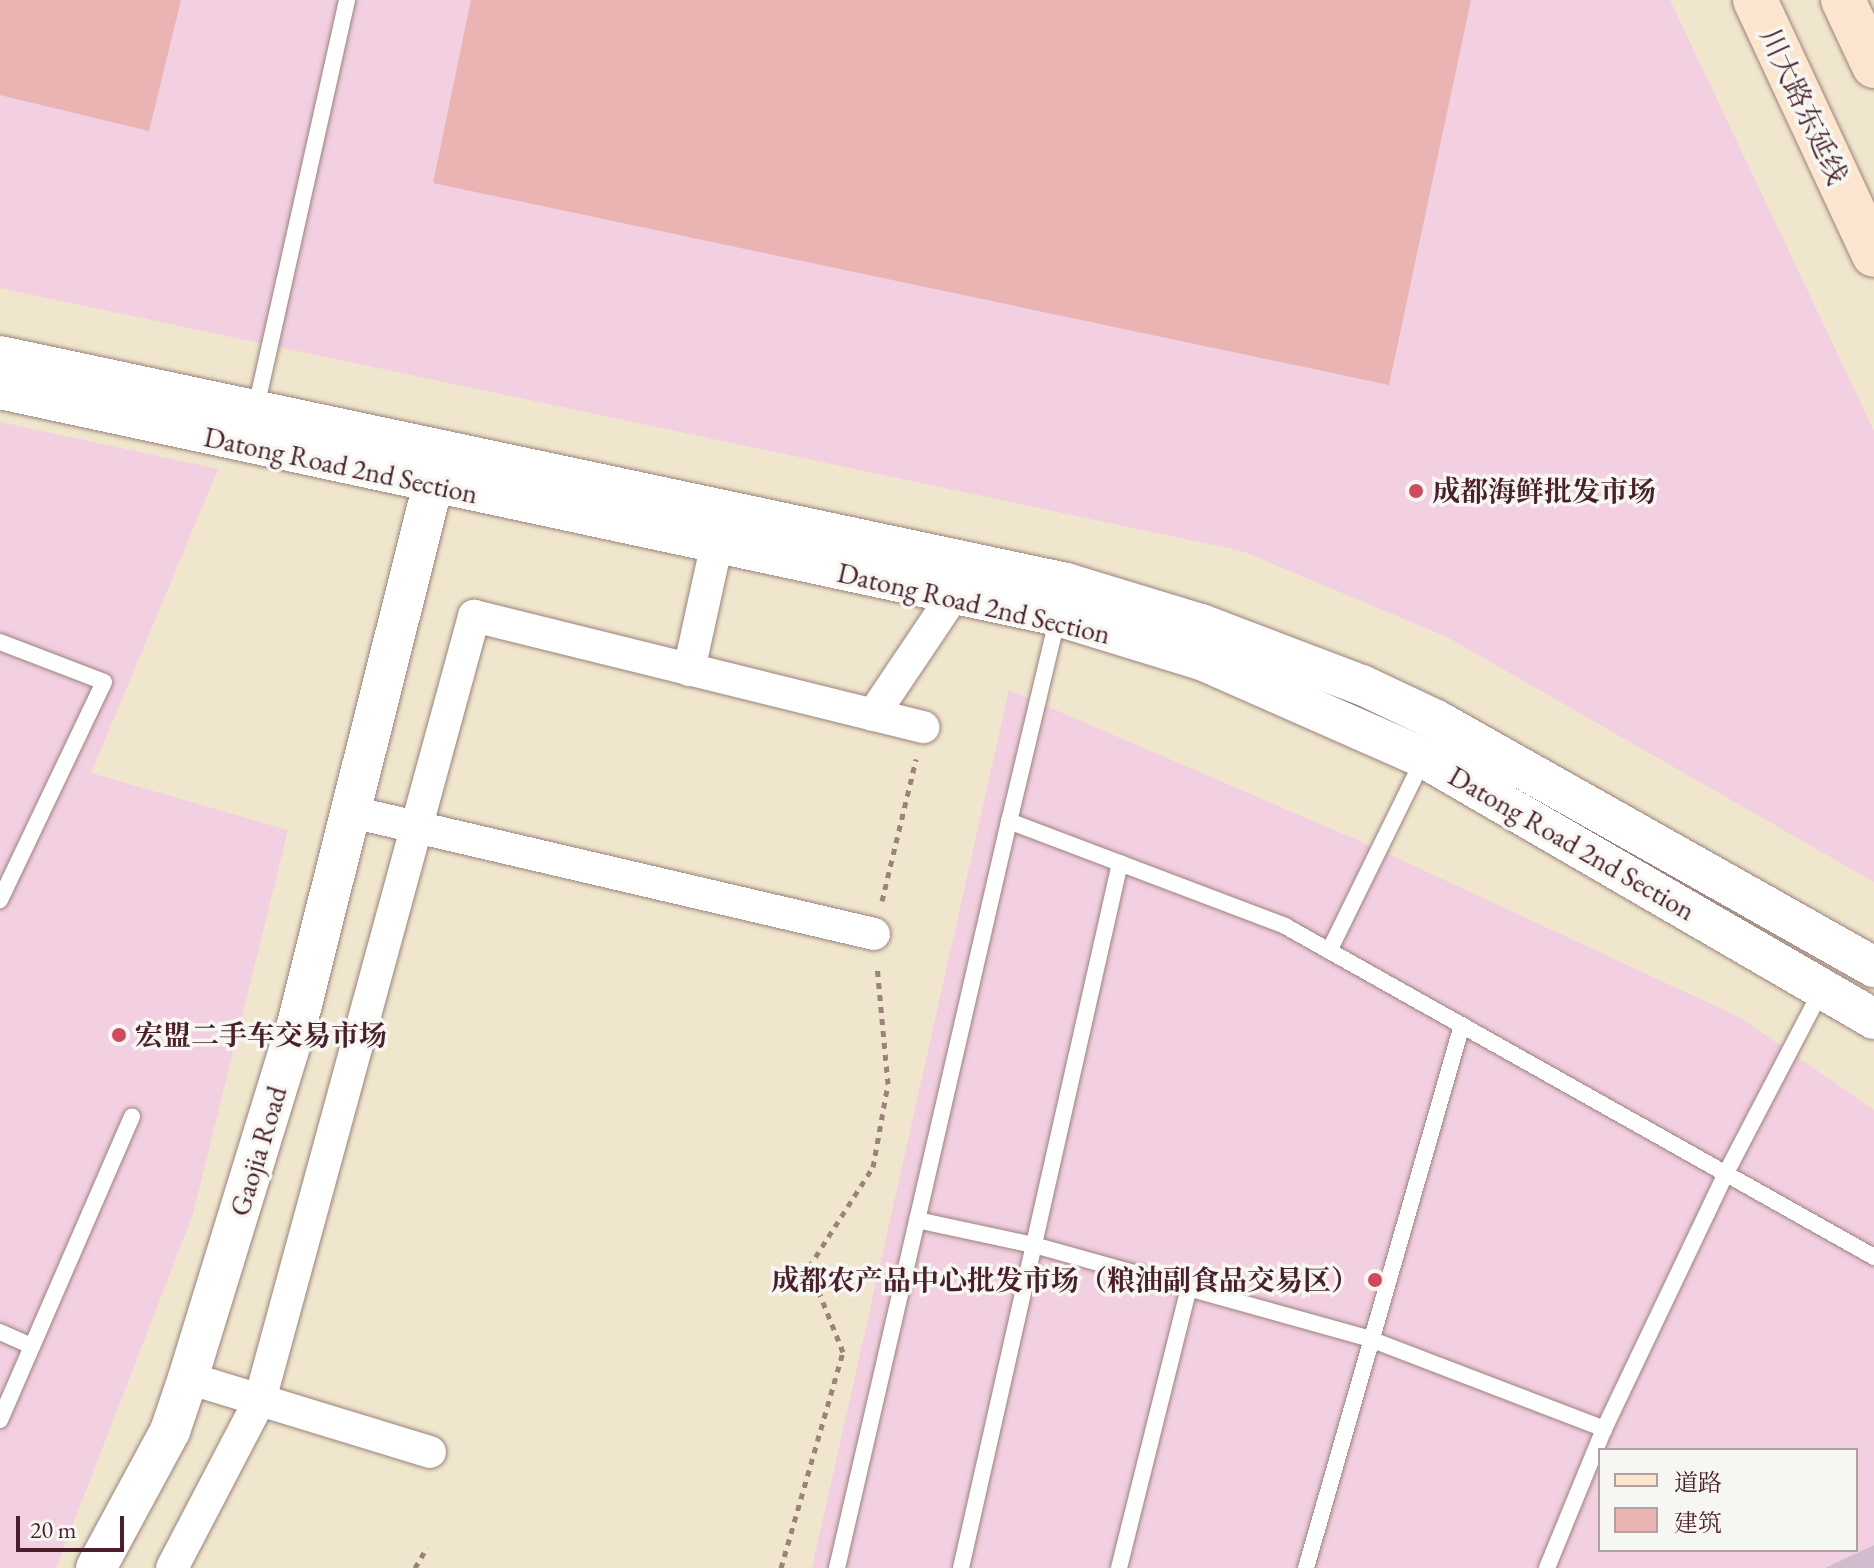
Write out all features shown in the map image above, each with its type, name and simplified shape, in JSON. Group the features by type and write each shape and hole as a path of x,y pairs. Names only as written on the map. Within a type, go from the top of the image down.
{"main road":[{"name":"川大路东延线","path":"1755,0 1874,255"},
{"path":"1843,0 1874,66"}],"street":[{"name":"Datong Road 2nd Section","path":"0,356 433,484 716,547 1058,616 1204,661 1424,758 1874,1019"},
{"name":"Datong Road 2nd Section","path":"0,389 252,429 1066,583 1201,624 1362,685 1436,720 1874,967"},
{"name":"Gaojia Road","path":"96,1568 170,1431 188,1378 296,1028 433,484"},
{"path":"689,670 716,547"},
{"path":"873,715 953,596"},
{"path":"172,1568 260,1400 474,616 923,727"},
{"path":"352,812 874,934"},
{"path":"188,1378 430,1452"}],"lane":[{"path":"252,429 347,0"},
{"path":"837,1568 1058,616"},
{"path":"0,642 104,682 0,900"},
{"path":"1329,951 1424,758"},
{"path":"1009,821 1285,926 1874,1257"},
{"path":"961,1568 1120,863"},
{"path":"1547,1568 1604,1429 1726,1173 1823,988"},
{"path":"1306,1568 1462,1025"},
{"path":"0,1420 132,1116"},
{"path":"917,1220 1034,1245 1370,1339 1604,1429"},
{"path":"1119,1568 1189,1288"},
{"path":"0,1332 32,1346"}],"path":[{"path":"781,1568 843,1352 809,1267 873,1167 888,1084 874,934 923,727"},
{"path":"415,1568 427,1547"}],"shaded area":[{"name":"成都海鲜批发市场","path":"0,0 1670,0 1874,431 1874,882 1447,637 1242,551 0,288"},
{"name":"宏盟二手车交易市场","path":"0,422 218,469 91,773 288,830 193,1214 56,1568 0,1568"},
{"name":"成都农产品中心批发市场（粮油副食品交易区）","path":"1009,690 1378,849 1741,1018 1874,1110 1874,1545 1825,1568 812,1568"},
{"path":"1874,1545 1874,1568 1825,1568"}],"building":[{"path":"0,0 181,0 149,131 0,95"},
{"path":"471,0 1471,0 1389,385 433,183"}],"place":[{"name":"成都海鲜批发市场","path":"1416,491"},
{"name":"宏盟二手车交易市场","path":"119,1035"},
{"name":"成都农产品中心批发市场（粮油副食品交易区）","path":"1375,1280"}]}
